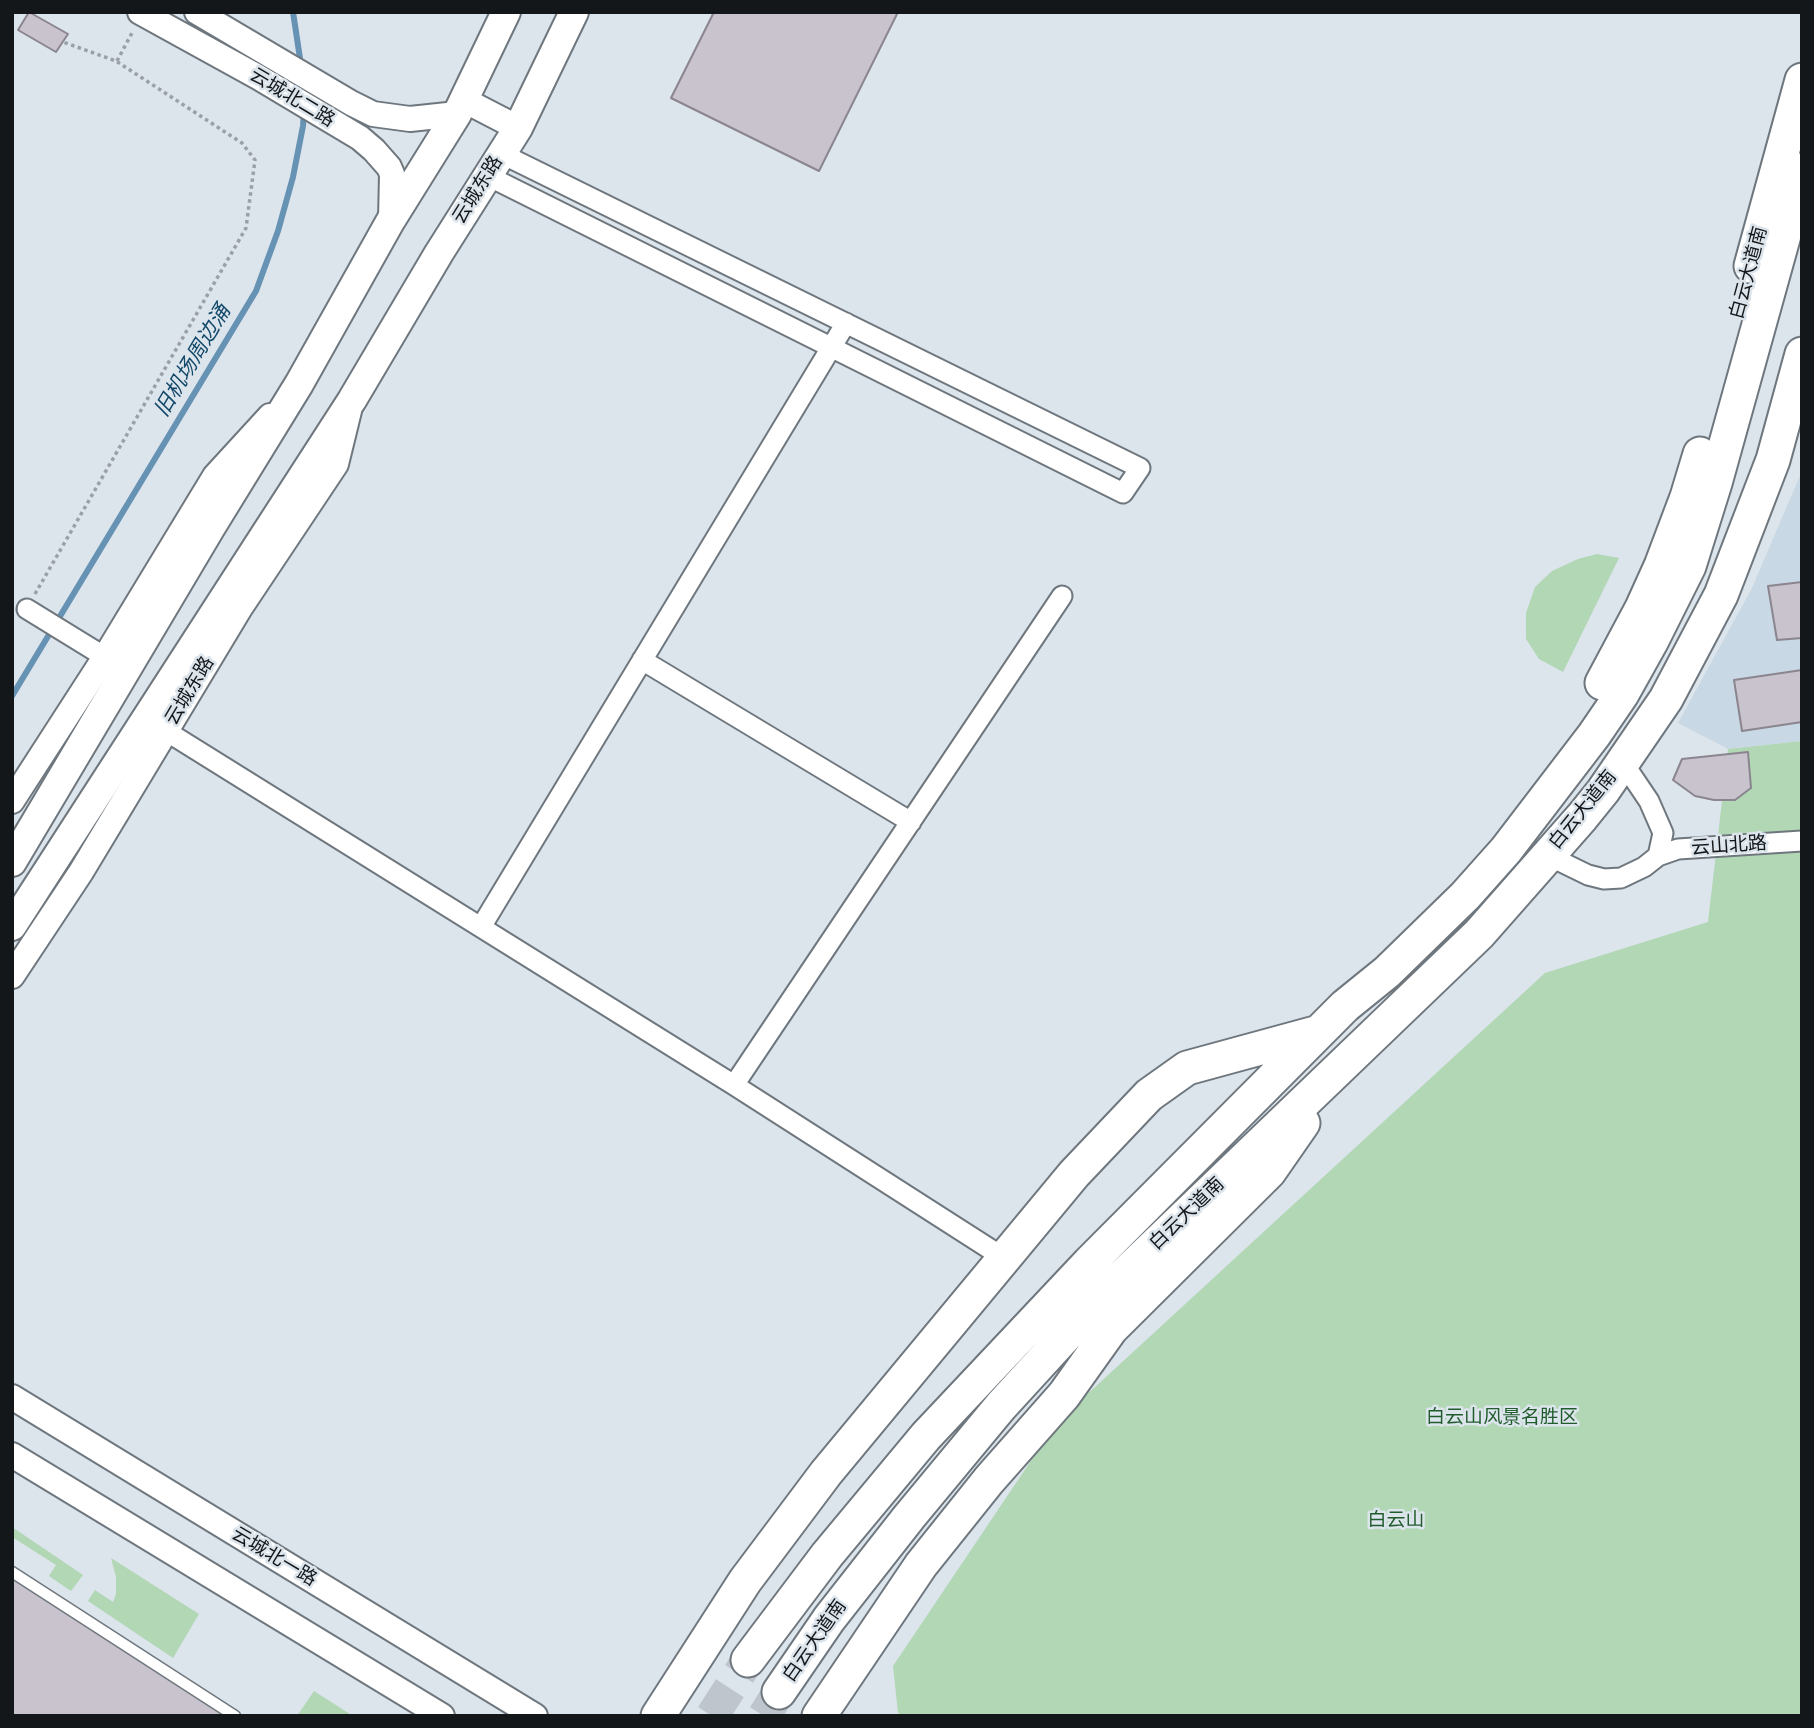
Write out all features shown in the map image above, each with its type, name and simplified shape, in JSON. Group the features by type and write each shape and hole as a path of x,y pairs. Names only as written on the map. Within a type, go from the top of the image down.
{"highway":[{"name":"白云大道南","path":"1513,842 1536,783 1593,700 1642,608 1670,543 1699,458 1802,80"},
{"name":"白云大道南","path":"1622,761 1695,600 1728,515 1794,252 1802,170"},
{"name":"白云大道南","path":"748,1660 827,1555 926,1436 1089,1263 1345,1006 1387,972 1465,896 1513,842 1622,694 1689,566 1794,252"},
{"name":"白云大道南","path":"779,1692 828,1619 909,1517 1001,1406 1100,1298 1479,934 1582,817 1666,699 1721,595 1773,460 1802,354"},
{"path":"658,1716 745,1581 826,1473 1074,1174 1149,1095 1186,1068 1319,1032"},
{"path":"819,1716 921,1565 989,1480 1064,1395 1111,1329 1269,1172 1340,1069"}],"main road":[{"path":"12,862 299,384 391,220 460,107 506,12"},
{"name":"云城东路","path":"12,926 352,400 439,253 518,128 574,12"}],"street":[{"name":"云城北二路","path":"197,12 373,114 410,119 460,107"},
{"path":"185,35 197,12"},
{"name":"云城北二路","path":"142,13 258,77 374,150 392,174 391,220"},
{"path":"460,107 518,128"},
{"path":"495,165 846,323 1140,468 1123,493 831,347 495,165"},
{"path":"481,927 846,323"},
{"path":"12,801 95,652 215,476 299,384"},
{"name":"云城东路","path":"12,976 81,872 240,608 335,464 352,400"},
{"path":"734,1085 1062,596"},
{"path":"27,609 95,652"},
{"path":"642,660 911,822"},
{"path":"166,731 734,1085 1004,1258"},
{"path":"1622,761 1649,801 1663,833 1658,856"},
{"name":"云山北路","path":"1547,855 1588,875 1604,879 1621,878 1644,867 1658,856 1678,849 1802,841"},
{"name":"云城北一路","path":"12,1397 535,1716"},
{"path":"12,1455 442,1716"}],"lane":[{"path":"12,1572 235,1716"}],"path":[{"path":"116,61 142,13"},
{"path":"27,609 246,228 255,160 242,143 116,61 63,42"}],"shaded area":[{"path":"1802,471 1802,741 1728,749 1678,723 1752,588"}],"green space":[{"path":"1597,554 1619,558 1563,672 1539,659 1526,639 1526,613 1535,587 1552,571"},
{"name":"白云山","path":"1802,741 1802,1716 904,1716 898,1713 893,1666 1057,1422 1545,973 1708,922 1728,749"},
{"path":"12,1527 83,1575 71,1591 49,1576 56,1565 12,1537"},
{"path":"111,1558 199,1614 173,1658 88,1601 95,1590 113,1602 116,1577"},
{"path":"314,1691 353,1716 297,1716"}],"building":[{"path":"29,12 68,34 56,52 18,30"},
{"path":"714,12 898,12 819,171 671,98"},
{"path":"1802,582 1802,638 1777,640 1768,586"},
{"path":"1802,670 1802,722 1742,731 1734,680"},
{"path":"1748,752 1751,788 1735,800 1695,796 1673,780 1682,759"},
{"path":"12,1578 228,1716 12,1716"}],"waterway":[{"name":"旧机场周边涌","path":"293,12 301,65"},
{"name":"旧机场周边涌","path":"12,696 256,291 278,231 293,177 304,111"}],"tunnel":[{"path":"712,1716 748,1660"},
{"path":"764,1716 779,1692"}],"park label":[{"name":"白云山风景名胜区","path":"1502,1418"}]}
